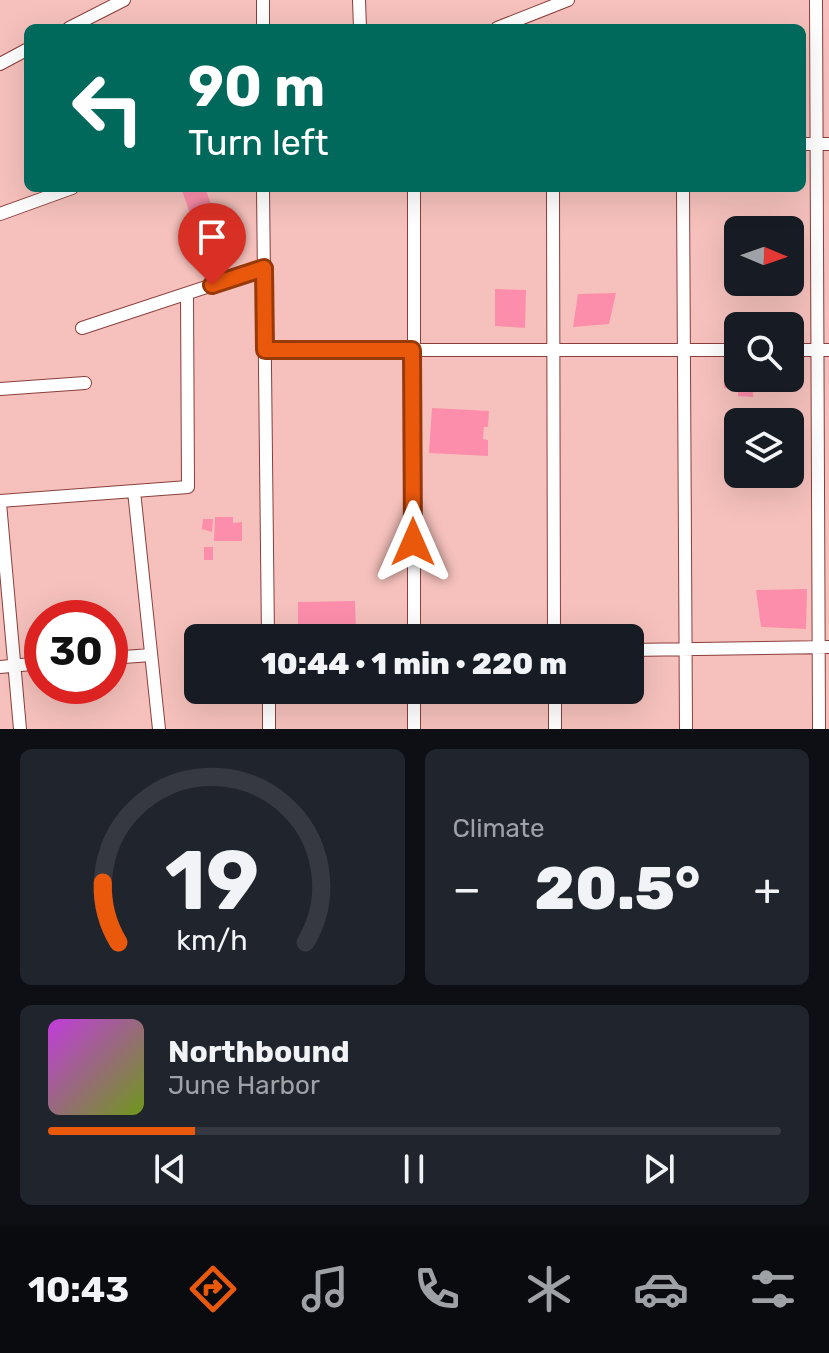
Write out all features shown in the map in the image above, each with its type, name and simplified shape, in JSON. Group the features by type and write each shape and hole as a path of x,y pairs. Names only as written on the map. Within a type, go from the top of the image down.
{"street":[{"path":"77,24 124,0"},
{"path":"263,0 263,24"},
{"path":"359,0 360,24"},
{"path":"507,24 568,0"},
{"path":"816,0 823,144 824,647 819,729"},
{"path":"0,64 24,51"},
{"path":"0,214 61,192"},
{"path":"263,192 268,624"},
{"path":"414,192 414,624"},
{"path":"553,192 554,624"},
{"path":"683,192 686,729"},
{"path":"82,328 264,268"},
{"path":"20,729 0,502 188,487 187,294"},
{"path":"265,350 724,350"},
{"path":"0,389 85,383"},
{"path":"134,491 159,729"},
{"path":"644,650 824,647"},
{"path":"128,657 151,655"},
{"path":"0,667 24,664"},
{"path":"269,704 269,729"},
{"path":"414,704 414,729"},
{"path":"555,704 555,729"}],"building":[{"path":"182,192 206,192 211,204 191,216"},
{"path":"495,289 526,290 525,328 495,326"},
{"path":"616,293 609,324 573,327 578,294"},
{"path":"738,392 753,392 753,397 738,396"},
{"path":"432,408 489,411 483,439 488,440 488,456 429,453"},
{"path":"215,517 233,517 233,523 242,522 242,541 214,541"},
{"path":"203,519 213,519 212,532 202,529"},
{"path":"204,547 213,547 213,560 204,560"},
{"path":"807,589 806,629 761,627 756,590"},
{"path":"355,601 356,624 298,624 298,602"}],"route":[{"path":"212,285 264,268 265,350 412,350 413,542"}]}
